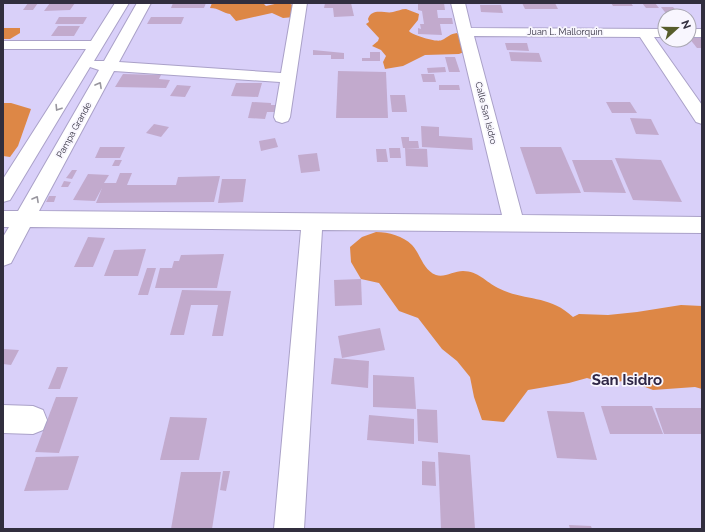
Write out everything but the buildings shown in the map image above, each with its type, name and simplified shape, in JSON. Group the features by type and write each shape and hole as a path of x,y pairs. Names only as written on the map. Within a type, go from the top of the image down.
{"street":[{"path":"3,196 122,3"},
{"name":"Pampa Grande","path":"3,257 144,3"},
{"path":"282,117 300,3"},
{"name":"Calle San Isidro","path":"458,3 514,223"},
{"name":"Juan L. Mallorquin","path":"465,32 657,33"},
{"path":"644,32 702,118"},
{"path":"3,45 97,45"},
{"path":"85,64 289,78"},
{"path":"3,219 702,225"},
{"path":"289,529 312,221"},
{"path":"3,419 33,420"}],"shaded area":[{"path":"212,3 263,3 266,6 288,3 294,6 294,17 283,18 272,13 236,21 230,14 210,8"},
{"path":"406,9 419,14 418,20 409,31 411,33 439,41 457,33 463,39 464,52 459,54 425,55 403,66 385,69 383,62 386,56 381,50 372,46 378,41 379,38 366,24 369,22 368,19 372,13 393,12"},
{"path":"3,28 20,28 20,33 10,39 3,39"},
{"path":"3,103 11,103 31,109 18,146 10,157 3,156"},
{"path":"376,232 396,235 404,239 412,245 428,270 436,275 442,276 456,272 468,271 508,292 555,305 573,317 579,314 608,315 681,305 702,306 702,389 695,387 653,390 627,380 608,384 587,378 569,383 528,390 504,422 482,420 474,397 470,377 457,361 442,349 418,318 399,311 379,283 361,279 351,262 350,247 362,237"}],"district":[{"name":"San Isidro","path":"627,380"}]}
